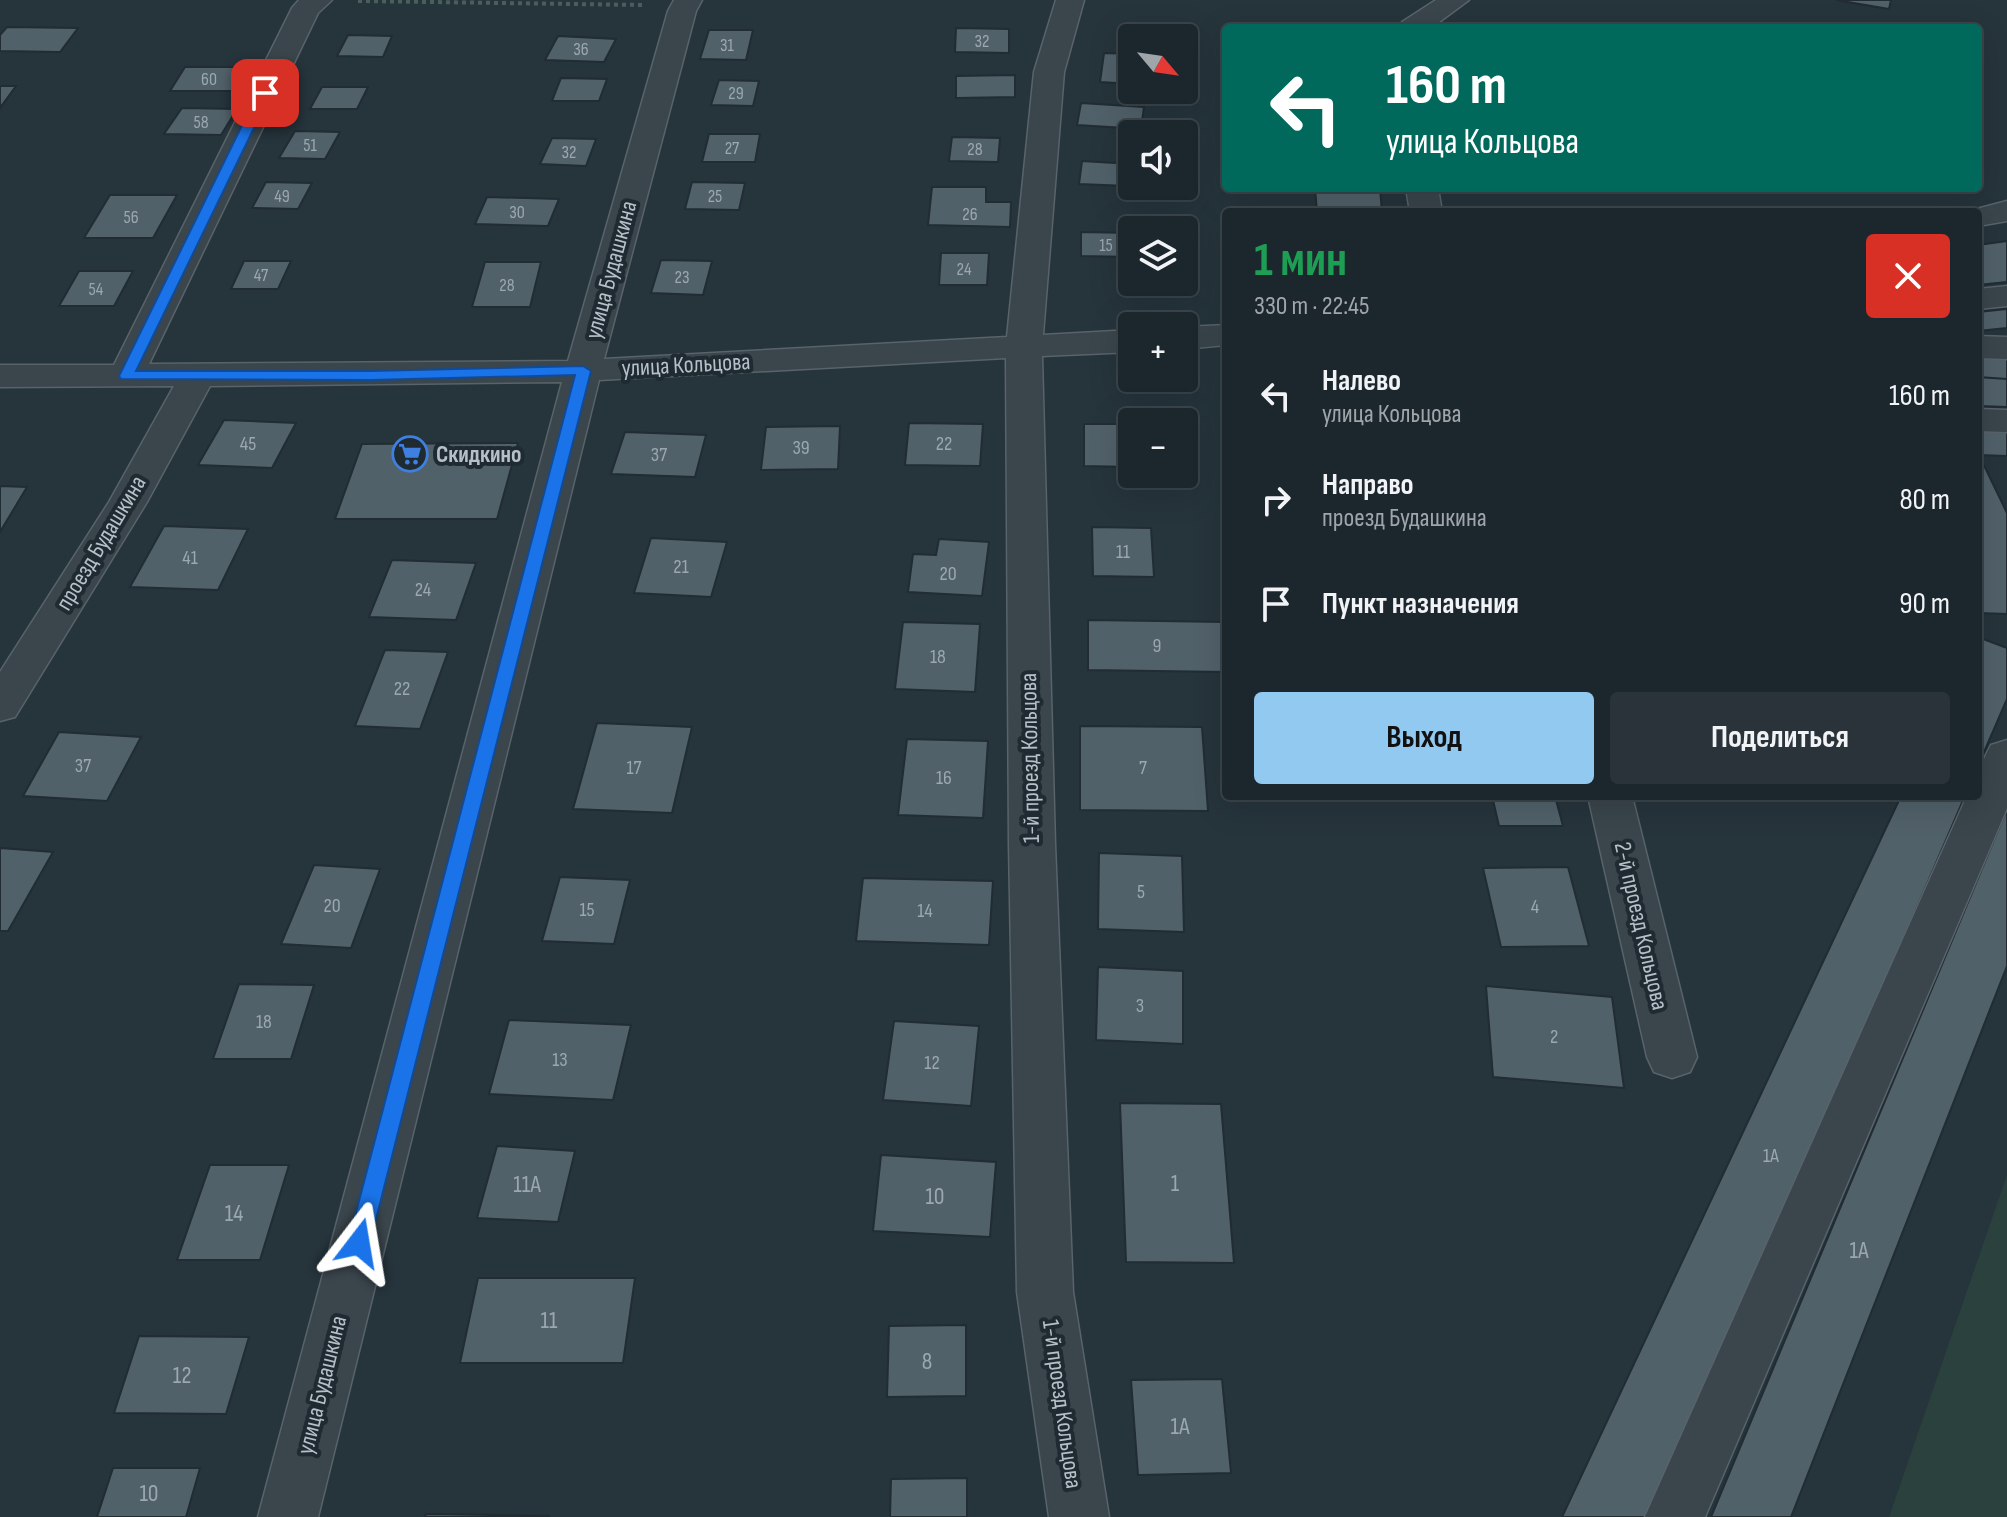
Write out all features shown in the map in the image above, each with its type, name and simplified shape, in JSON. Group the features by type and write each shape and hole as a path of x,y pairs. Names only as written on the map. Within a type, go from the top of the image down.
{"street":[{"path":"126,376 306,8 317,0"},
{"name":"1-й проезд Кольцова","path":"1070,0 1049,72 1024,347 1032,844 1045,1292 1079,1517"},
{"path":"1418,24 1455,0"},
{"name":"улица Будашкина","path":"288,1517 583,371 686,3"},
{"path":"1982,215 2007,211"},
{"path":"1982,299 2007,296"},
{"path":"1198,337 1222,335"},
{"name":"улица Кольцова","path":"0,376 583,371 1118,342"},
{"path":"1982,347 2007,348"},
{"name":"проезд Будашкина","path":"0,706 128,502 197,376"},
{"path":"1982,420 2007,421"},
{"path":"1675,1517 2007,756"},
{"name":"2-й проезд Кольцова","path":"1611,800 1672,1057"}],"path":[{"path":"317,0 686,3"}],"green space":[{"path":"2007,1175 2007,1517 1889,1517"}],"building":[{"path":"1836,0 1891,0 1889,9"},
{"path":"7,27 78,28 60,52 0,51 0,35"},
{"path":"956,28 1009,29 1009,53 955,52"},
{"path":"709,30 753,30 746,60 700,59"},
{"path":"348,35 392,36 383,57 337,56"},
{"path":"558,36 616,39 604,62 545,60"},
{"path":"1104,53 1118,54 1118,83 1100,82"},
{"path":"185,67 247,67 234,91 170,91"},
{"path":"1015,75 1015,97 956,98 956,76"},
{"path":"561,78 607,79 599,101 552,101"},
{"path":"719,80 759,81 753,106 711,105"},
{"path":"0,86 16,86 0,108"},
{"path":"322,87 368,87 357,109 310,109"},
{"path":"1081,103 1144,107 1142,120 1118,120 1118,128 1077,125"},
{"path":"182,108 237,109 221,135 164,134"},
{"path":"295,131 340,132 325,159 279,158"},
{"path":"709,134 760,134 755,162 702,162"},
{"path":"952,137 1000,138 998,162 949,161"},
{"path":"552,138 596,139 586,166 540,164"},
{"path":"1082,161 1118,163 1118,186 1079,184"},
{"path":"266,182 312,183 298,209 252,208"},
{"path":"692,182 745,183 739,210 685,209"},
{"path":"932,187 986,187 986,202 1011,202 1010,227 928,225"},
{"path":"1315,192 1380,192 1382,208 1317,208"},
{"path":"110,195 177,195 153,238 84,238"},
{"path":"487,197 559,199 548,226 475,224"},
{"path":"1081,232 1118,233 1118,257 1081,256"},
{"path":"2007,241 2007,282 1982,285 1982,244"},
{"path":"941,253 989,253 987,285 939,285"},
{"path":"661,260 712,261 703,295 651,293"},
{"path":"244,261 291,261 278,289 231,289"},
{"path":"485,262 541,262 530,307 472,307"},
{"path":"79,271 133,271 114,306 59,306"},
{"path":"2007,309 2007,328 1982,331 1982,312"},
{"path":"1982,353 2007,354 2007,379 1982,377"},
{"path":"1982,377 2007,379 2007,407 1982,406"},
{"path":"224,420 296,423 272,468 198,465"},
{"path":"909,423 983,424 980,466 905,465"},
{"path":"1084,424 1118,424 1118,467 1084,466"},
{"path":"840,426 838,469 761,470 766,427"},
{"path":"1982,430 2007,431 2007,456 1982,455"},
{"path":"625,432 706,435 695,477 611,474"},
{"path":"518,443 497,519 335,519 362,444"},
{"path":"1982,461 2007,513 2007,614 1982,613"},
{"path":"0,486 27,487 0,532"},
{"path":"164,526 248,529 218,590 130,587"},
{"path":"1092,527 1151,528 1154,577 1093,576"},
{"path":"651,538 727,542 711,597 634,593"},
{"path":"939,539 989,542 982,596 908,592 913,554 936,555"},
{"path":"392,560 476,563 456,620 369,617"},
{"path":"1088,620 1222,622 1222,672 1088,670"},
{"path":"903,622 980,624 975,692 895,689"},
{"path":"1982,639 2007,648 2007,699 1982,757"},
{"path":"385,650 448,652 420,729 355,726"},
{"path":"597,723 692,727 672,813 573,809"},
{"path":"1080,726 1202,727 1208,811 1080,810"},
{"path":"59,732 141,737 107,801 23,796"},
{"path":"907,739 988,741 983,818 898,815"},
{"path":"1493,800 1556,800 1563,826 1499,826"},
{"path":"1899,800 1963,800 1654,1517 1562,1517"},
{"path":"2007,809 2007,966 1791,1517 1711,1517"},
{"path":"0,848 53,852 8,931 0,931"},
{"path":"1099,853 1182,856 1184,932 1098,929"},
{"path":"314,865 380,869 351,948 281,944"},
{"path":"1568,867 1589,946 1501,947 1483,868"},
{"path":"560,877 630,880 614,944 542,941"},
{"path":"863,878 993,881 989,945 856,941"},
{"path":"1098,967 1183,971 1183,1044 1096,1040"},
{"path":"239,984 314,985 291,1059 213,1059"},
{"path":"1486,986 1612,997 1624,1088 1493,1077"},
{"path":"509,1020 631,1025 613,1100 489,1094"},
{"path":"894,1021 979,1026 971,1106 883,1100"},
{"path":"1120,1103 1221,1104 1234,1263 1126,1262"},
{"path":"497,1146 575,1151 558,1222 477,1218"},
{"path":"881,1155 996,1162 990,1237 873,1231"},
{"path":"210,1165 289,1165 260,1260 177,1260"},
{"path":"478,1278 635,1278 623,1363 460,1363"},
{"path":"966,1325 966,1396 887,1397 889,1326"},
{"path":"139,1336 249,1337 226,1414 114,1413"},
{"path":"1222,1379 1231,1473 1138,1475 1131,1380"},
{"path":"113,1468 200,1468 186,1517 97,1517"},
{"path":"967,1478 967,1517 890,1517 891,1479"},
{"path":"426,1514 550,1516 425,1517"}],"place":[{"name":"Скидкино","path":"410,454"}],"route":[{"path":"265,93 126,376 371,376 583,371 359,1243"}]}
